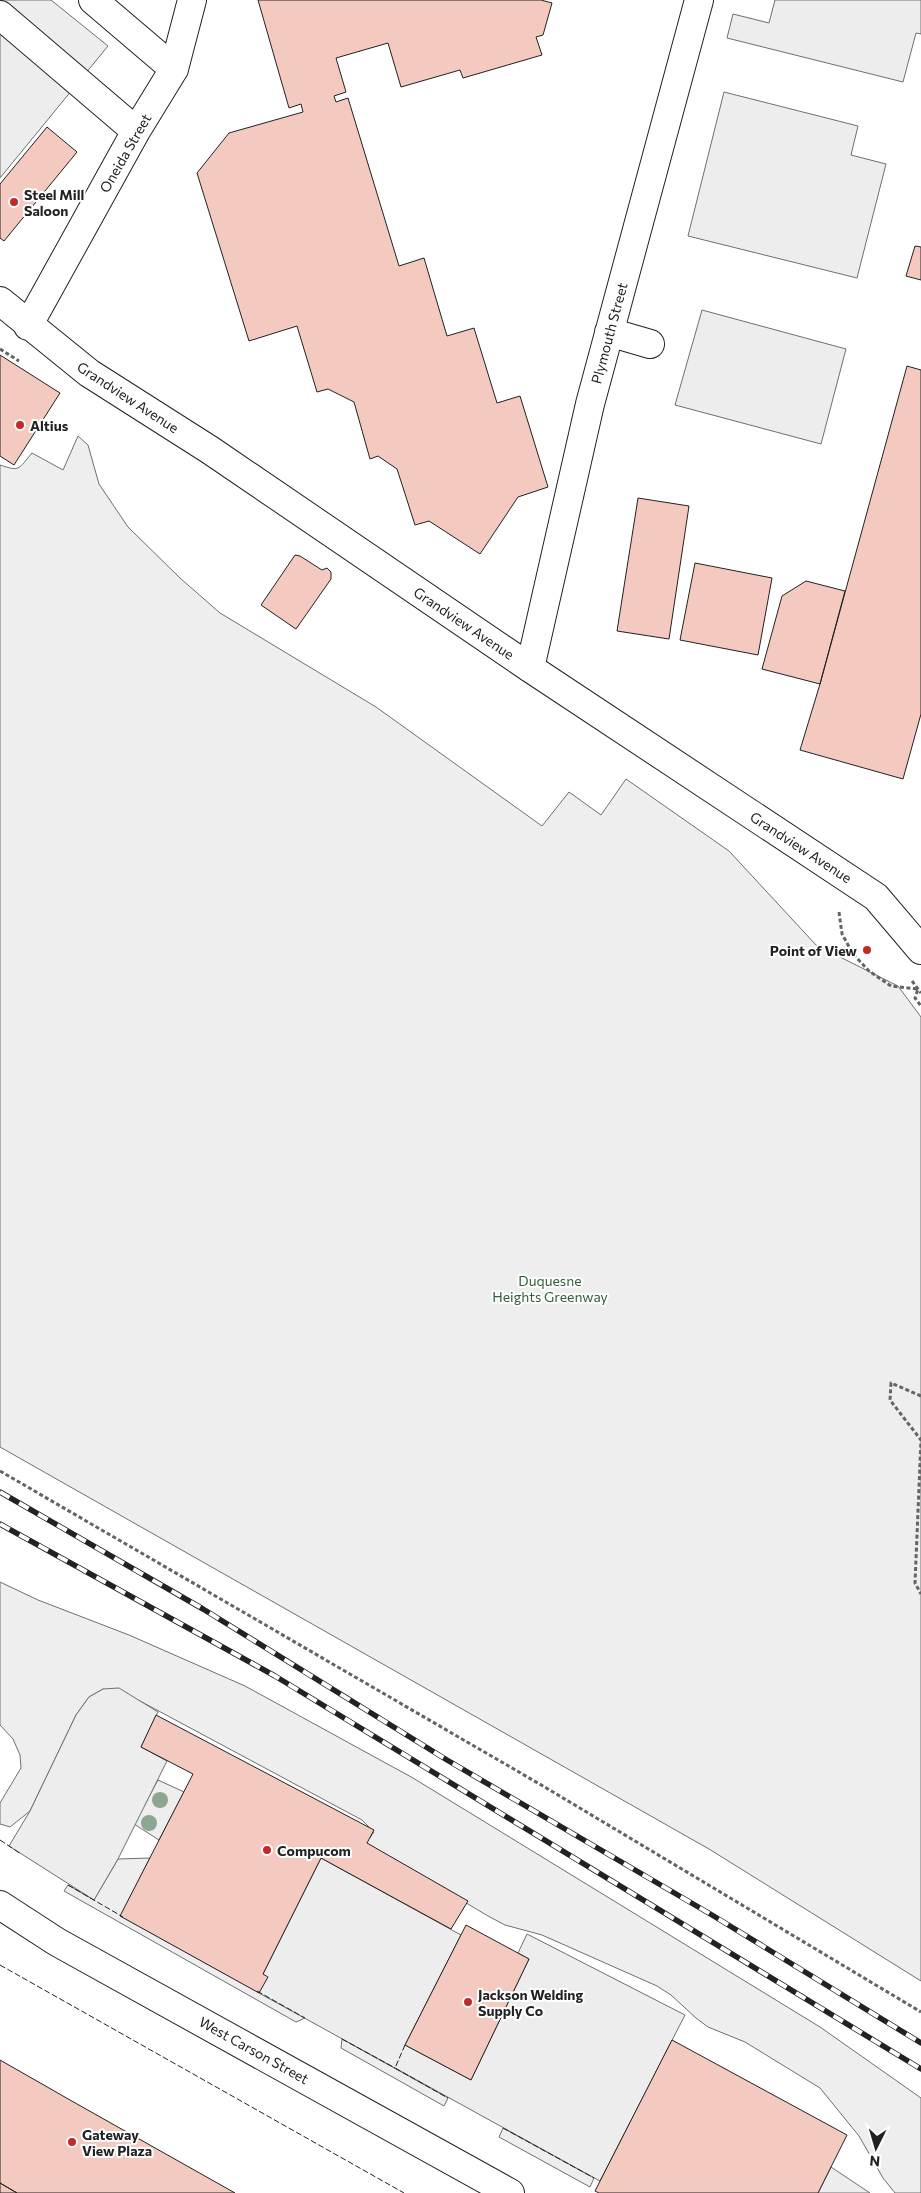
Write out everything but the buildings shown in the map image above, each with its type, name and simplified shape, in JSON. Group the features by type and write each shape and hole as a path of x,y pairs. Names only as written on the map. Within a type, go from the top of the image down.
{"street":[{"path":"93,0 174,69"},
{"name":"Oneida Street","path":"28,326 136,131 174,69 192,0"},
{"name":"Plymouth Street","path":"530,668 590,404 699,0"},
{"path":"0,15 136,131"},
{"name":"Grandview Avenue","path":"0,302 89,373 210,450 530,668 876,897 921,950"},
{"path":"610,332 650,344"},
{"name":"West Carson Street","path":"0,1904 58,1942 510,2193"}],"path":[{"path":"839,906 842,934 853,954 869,971 891,986 918,989 915,998 921,1006"},
{"path":"921,1396 891,1384 890,1400 921,1440 915,1583 921,1594"},
{"path":"0,1472 543,1786 921,2012"}],"green space":[{"name":"Duquesne Heights Greenway","path":"78,436 88,445 99,484 128,527 180,578 220,613 376,707 542,826 569,792 601,815 626,779 729,851 816,945 898,986 921,1017 921,1981 709,1849 0,1447 0,465 19,468 32,453 63,470"},
{"path":"0,1582 38,1600 129,1635 245,1686 413,1778 820,2027 921,2098 921,2193 895,2193 883,2178 859,2136 820,2088 745,2042 708,2027 671,1995 657,1986 542,1935 505,1925 488,1916 366,1843 374,1832 362,1820 140,1701 103,1689 89,1697 76,1715 30,1811 10,1827 0,1824 0,1803 21,1768 20,1755 13,1739 0,1725"},
{"path":"158,1780 184,1792 159,1840 134,1824"},
{"path":"150,1858 121,1916 305,2018 296,2022 64,1891 68,1885 94,1900 118,1859"},
{"path":"342,2039 448,2098 444,2106 341,2048"},
{"path":"503,2128 594,2178 590,2187 499,2137"}],"shaded area":[{"path":"0,0 51,0 108,46 0,178"},
{"path":"775,0 921,0 921,34 916,33 903,82 727,38 733,14 769,23"},
{"path":"724,92 858,126 851,155 886,164 857,278 688,236"},
{"path":"702,310 846,349 821,444 675,405"},
{"path":"119,1688 158,1712 141,1747 167,1761 118,1859 94,1900 9,1846 30,1811 76,1715 89,1697 103,1689"},
{"path":"321,1858 461,1935 405,2045 471,2080 529,1959 518,1953 527,1934 685,2015 600,2181 259,1993 263,1974"},
{"path":"831,2167 870,2193 818,2193"}],"railway":[{"path":"0,1492 203,1609 447,1760 712,1915 921,2043"},
{"path":"0,1524 275,1676 921,2069"}],"fence":[{"path":"0,1840 21,1854"},
{"path":"68,1885 123,1917"},
{"path":"0,1965 404,2193"},
{"path":"257,1991 305,2018"},
{"path":"342,2039 395,2068"},
{"path":"405,2045 395,2068 448,2098"},
{"path":"503,2128 594,2178"}],"place":[{"name":"Steel Mill Saloon","path":"14,202"},
{"name":"Altius","path":"20,425"},
{"name":"Point of View","path":"867,950"},
{"name":"Compucom","path":"267,1850"},
{"name":"Jackson Welding Supply Co","path":"468,2002"},
{"name":"Gateway View Plaza","path":"72,2142"}]}
